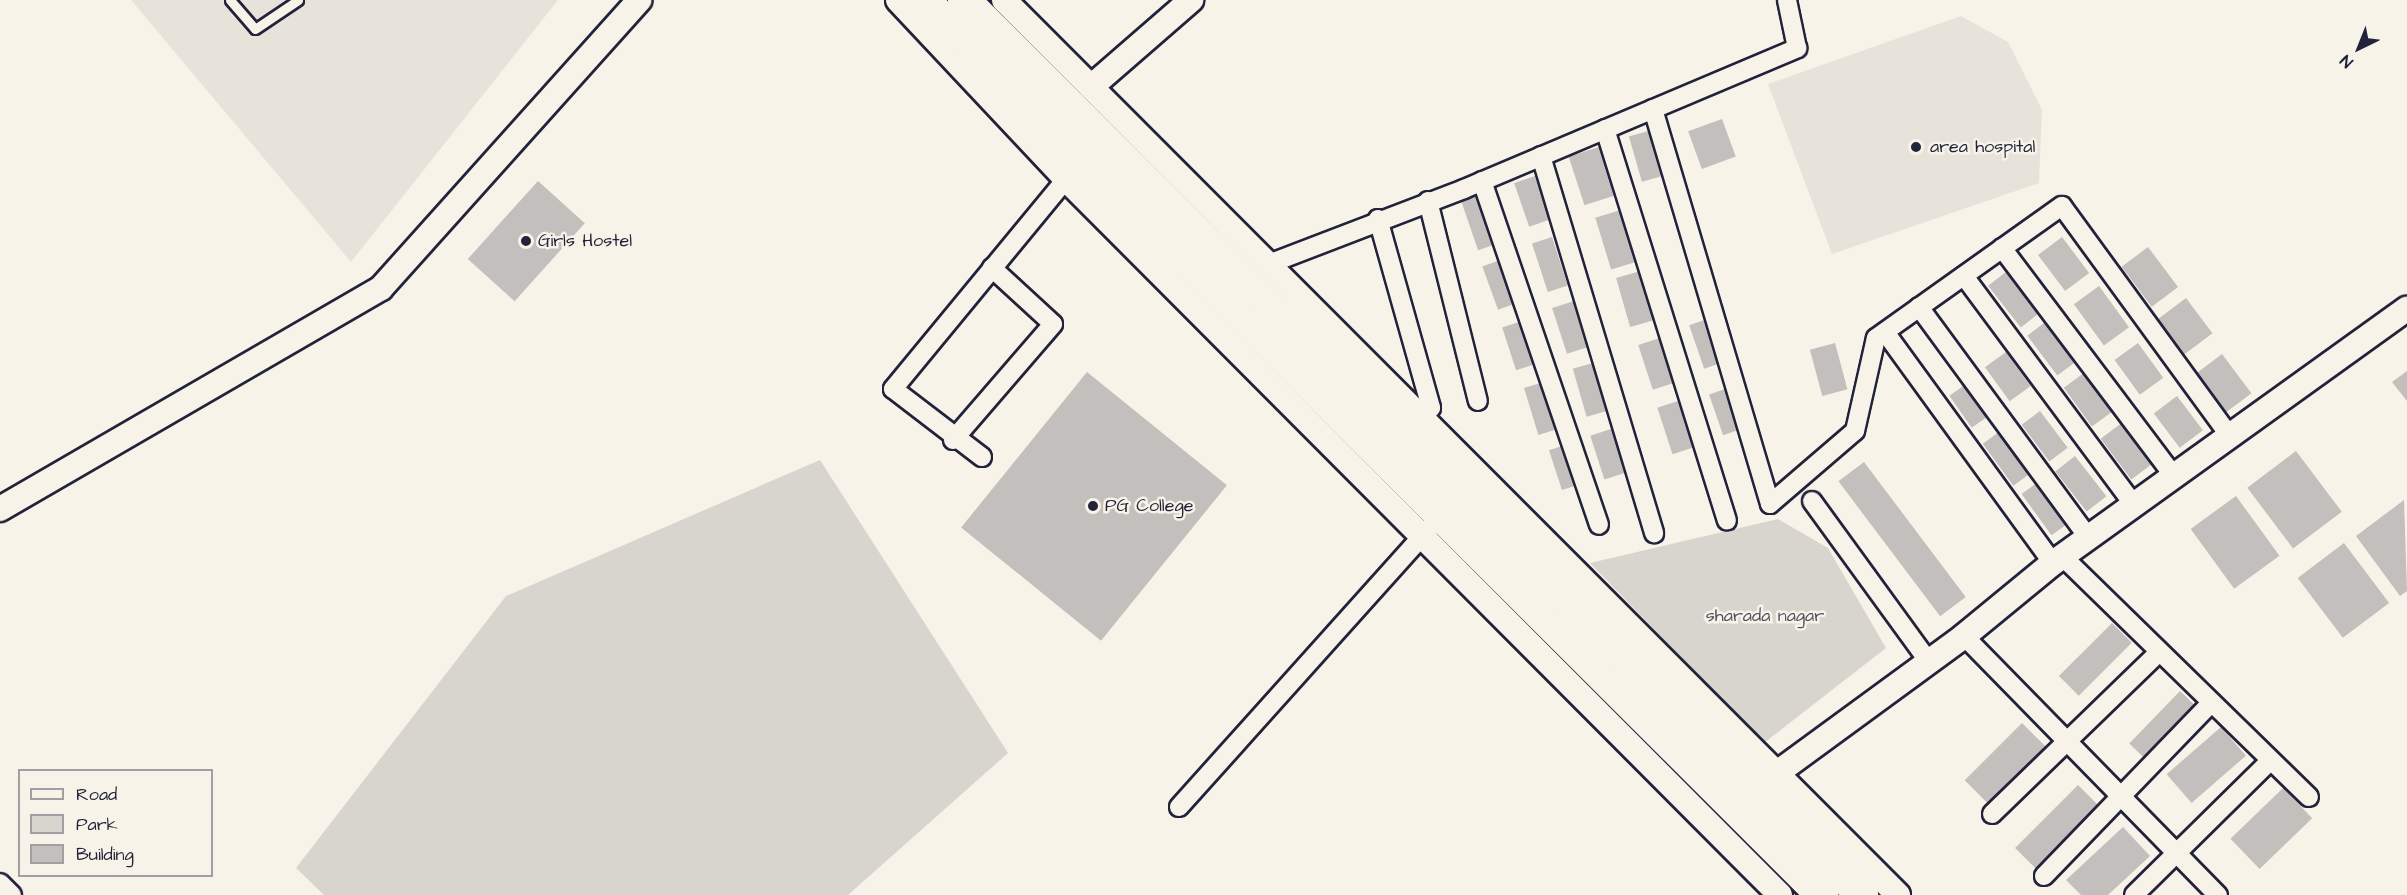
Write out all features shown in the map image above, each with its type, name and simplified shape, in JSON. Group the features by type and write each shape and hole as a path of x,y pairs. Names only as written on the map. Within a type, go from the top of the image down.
{"highway":[{"path":"924,0 1005,59"},
{"path":"964,0 1005,59 1035,90 1862,895"},
{"path":"1035,90 1431,527 1822,895"}],"street":[{"path":"0,509 381,288 639,0"},
{"path":"898,0 1005,59 1035,90 1066,179 1431,527 1780,895"},
{"path":"1004,0 1005,59"},
{"path":"1035,90 1091,87 1191,0"},
{"path":"1266,265 1378,219 1482,181 1797,48 1787,0"},
{"path":"1091,87 1266,265 1898,895"},
{"path":"1653,109 1770,504 1855,431 1876,338 2062,206 2230,436"},
{"path":"1605,129 1727,520"},
{"path":"1541,156 1654,533"},
{"path":"982,457 953,440 893,389 1066,179"},
{"path":"1482,181 1599,525"},
{"path":"1428,201 1478,401"},
{"path":"1378,219 1431,408 1422,418"},
{"path":"2002,248 2174,476"},
{"path":"953,440 1053,324 992,268"},
{"path":"1964,276 2134,505"},
{"path":"1919,308 2088,537"},
{"path":"1777,772 1964,636 2088,537 2407,309"},
{"path":"1885,332 2057,560 2158,653 2269,762 2308,796"},
{"path":"1812,501 1929,662"},
{"path":"1179,807 1431,527"},
{"path":"1964,636 2064,743 2218,895"},
{"path":"1992,813 2158,653"},
{"path":"2044,876 2210,704"},
{"path":"2134,895 2269,762"},
{"path":"0,883 12,895"}],"lane":[{"path":"230,0 255,29 298,0"}],"shaded area":[{"path":"131,0 558,0 351,262"},
{"name":"area hospital","path":"1961,16 2008,42 2042,110 2039,183 1832,254 1768,84"}],"green space":[{"path":"820,460 1008,753 848,895 324,895 296,868 506,596"},
{"name":"sharada nagar","path":"1778,519 1828,548 1886,648 1764,743 1590,563"}],"building":[{"path":"1722,119 1736,157 1702,169 1688,131"},
{"path":"1652,130 1665,175 1642,182 1629,137"},
{"path":"1602,146 1618,195 1584,205 1569,157"},
{"path":"1535,176 1550,219 1529,227 1514,183"},
{"name":"Girls Hostel","path":"538,181 585,223 515,301 468,259"},
{"path":"1481,191 1499,243 1478,250 1460,198"},
{"path":"1624,209 1640,261 1611,269 1595,218"},
{"path":"1552,237 1568,286 1548,292 1532,243"},
{"path":"2062,237 2089,273 2065,291 2038,255"},
{"path":"2148,247 2178,287 2152,307 2122,267"},
{"path":"1503,259 1519,302 1498,310 1482,267"},
{"path":"2011,268 2044,310 2021,328 1988,286"},
{"path":"1644,270 1658,319 1630,327 1616,278"},
{"path":"2099,286 2129,327 2104,345 2074,304"},
{"path":"2186,298 2212,333 2185,354 2158,319"},
{"path":"1574,301 1589,347 1567,354 1552,308"},
{"path":"1710,318 1725,361 1704,369 1689,325"},
{"path":"1525,320 1539,363 1516,370 1502,327"},
{"path":"2048,320 2078,360 2057,376 2027,336"},
{"path":"1663,337 1678,382 1653,390 1638,345"},
{"path":"1835,343 1847,389 1822,396 1810,350"},
{"path":"2138,343 2163,378 2140,395 2115,360"},
{"path":"2006,352 2031,386 2010,401 1985,367"},
{"path":"2222,354 2251,393 2223,415 2193,376"},
{"path":"1593,363 1607,411 1587,417 1573,369"},
{"path":"2088,370 2116,409 2092,426 2064,388"},
{"path":"2407,371 2407,401 2392,382"},
{"name":"PG College","path":"1087,372 1227,485 1101,641 961,527"},
{"path":"1547,381 1561,428 1538,435 1524,388"},
{"path":"1969,382 1991,414 1972,428 1949,396"},
{"path":"1728,388 1742,429 1723,435 1709,395"},
{"path":"2177,396 2203,430 2180,448 2154,413"},
{"path":"1684,399 1699,446 1673,454 1657,408"},
{"path":"2040,411 2068,448 2049,462 2022,425"},
{"path":"2127,419 2158,460 2131,480 2101,439"},
{"path":"1614,428 1628,472 1604,479 1590,436"},
{"path":"2003,429 2034,471 2013,486 1983,444"},
{"path":"1568,444 1581,484 1562,490 1549,450"},
{"path":"2296,451 2342,512 2293,548 2247,488"},
{"path":"2075,456 2106,496 2087,512 2055,471"},
{"path":"1864,462 1966,597 1940,616 1838,481"},
{"path":"2041,480 2071,521 2052,535 2022,494"},
{"path":"2236,496 2279,556 2234,589 2191,529"},
{"path":"2404,500 2407,591 2400,596 2356,536"},
{"path":"2344,543 2389,603 2343,638 2298,578"},
{"path":"2112,623 2132,643 2079,696 2059,676"},
{"path":"2180,691 2200,710 2149,763 2129,744"},
{"path":"2022,723 2049,750 1992,807 1965,780"},
{"path":"2221,727 2246,756 2192,803 2167,774"},
{"path":"2078,785 2103,810 2040,873 2015,848"},
{"path":"2283,788 2312,818 2260,869 2230,839"},
{"path":"2123,827 2150,856 2108,895 2081,895 2066,880"}],"place":[{"name":"area hospital","path":"1916,147"},
{"name":"Girls Hostel","path":"526,241"},
{"name":"PG College","path":"1093,506"}]}
